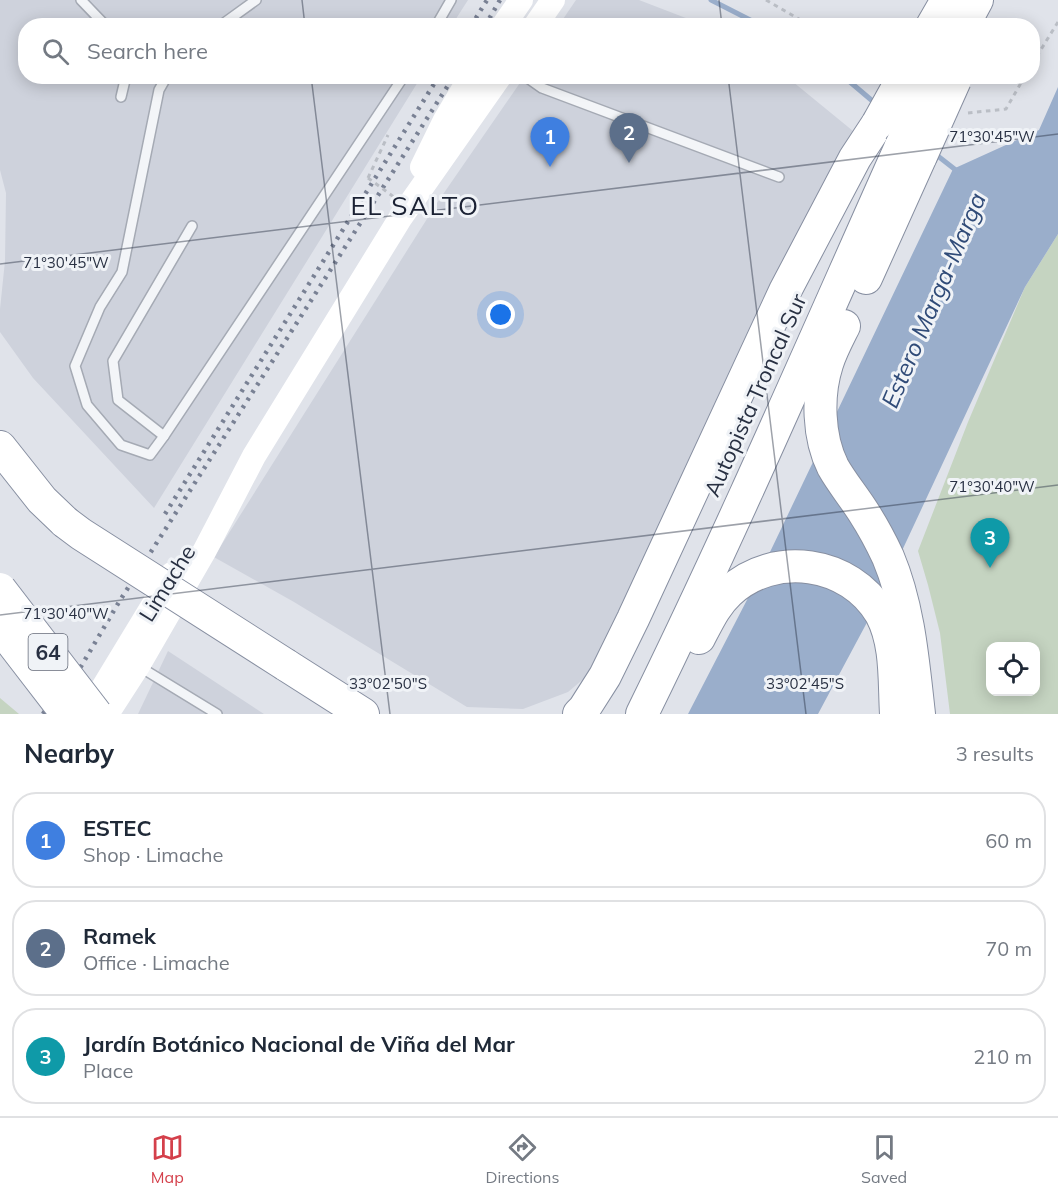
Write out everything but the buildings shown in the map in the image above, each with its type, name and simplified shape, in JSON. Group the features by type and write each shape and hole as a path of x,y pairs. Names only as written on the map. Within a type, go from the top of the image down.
{"highway":[{"path":"937,18 947,0"},
{"path":"968,18 978,0"},
{"path":"986,18 995,0"},
{"name":"Autopista Troncal Sur","path":"607,714 698,522 878,123 900,84"},
{"name":"Autopista Troncal Sur","path":"642,714 752,480 911,151 946,84"},
{"path":"579,714 605,676 633,619 785,291 855,158 878,123"},
{"path":"911,151 828,362 823,379 821,412 822,430 833,466 864,513 896,580 908,628 919,714"},
{"path":"0,447 42,500 81,534 363,714"},
{"path":"662,714 710,616 719,603 730,591 757,573 789,566 805,566 836,574 855,586 872,602 881,615 891,644 896,714"},
{"name":"64","path":"0,589 96,714"},
{"name":"64","path":"0,627 67,714"},
{"path":"295,671 316,696 326,714"}],"main road":[{"path":"508,18 520,0"},
{"path":"541,18 553,0"},
{"name":"Limache","path":"107,714 138,666 205,550 254,456 400,208 466,84"},
{"name":"Limache","path":"400,208 494,84"},
{"name":"Limache","path":"87,714 192,540 254,456"}],"lane":[{"path":"81,0 98,18"},
{"path":"231,18 256,0"},
{"path":"441,18 451,0"},
{"path":"121,97 124,84"},
{"path":"162,84 159,90 122,272 100,307 75,366 87,405 121,445 150,455 399,84"},
{"path":"536,84 779,177"},
{"path":"164,436 118,400 113,361 192,226"},
{"path":"138,666 217,714"}],"path":[{"path":"766,0 797,18"},
{"path":"1040,51 1058,22"},
{"path":"1006,109 1020,84"},
{"path":"388,135 368,178 400,208"}],"shaded area":[{"path":"0,0 468,0 456,18 18,18 18,84 417,84 154,508 33,378 0,332 5,261 6,193 0,170"},
{"path":"576,0 639,0 686,18 564,18"},
{"path":"519,84 796,84 853,131 828,178 594,670 568,692 523,709 467,707 294,602 212,556 217,552 437,203"},
{"path":"168,651 264,714 138,714"}],"green space":[{"path":"1058,234 1058,714 950,714 940,633 918,551 968,422 1025,287"},
{"path":"0,698 19,714 0,714"}],"water":[{"name":"Estero Marga-Marga","path":"1058,87 1058,234 1025,287 879,600 818,714 688,714 749,596 953,169 1039,130"}],"waterway":[{"path":"711,0 746,18"},
{"path":"852,84 876,104"},
{"path":"934,153 957,171"}],"railway":[{"path":"476,18 487,0"},
{"path":"490,18 500,0"},
{"path":"165,514 434,84"},
{"path":"53,714 119,602 449,84"},
{"path":"43,714 54,696"}],"place":[{"name":"Ramek","path":"629,163"},
{"name":"ESTEC","path":"550,167"},
{"name":"Jardín Botánico Nacional de Viña del Mar","path":"990,568"}],"district":[{"name":"EL SALTO","path":"415,205"}]}
